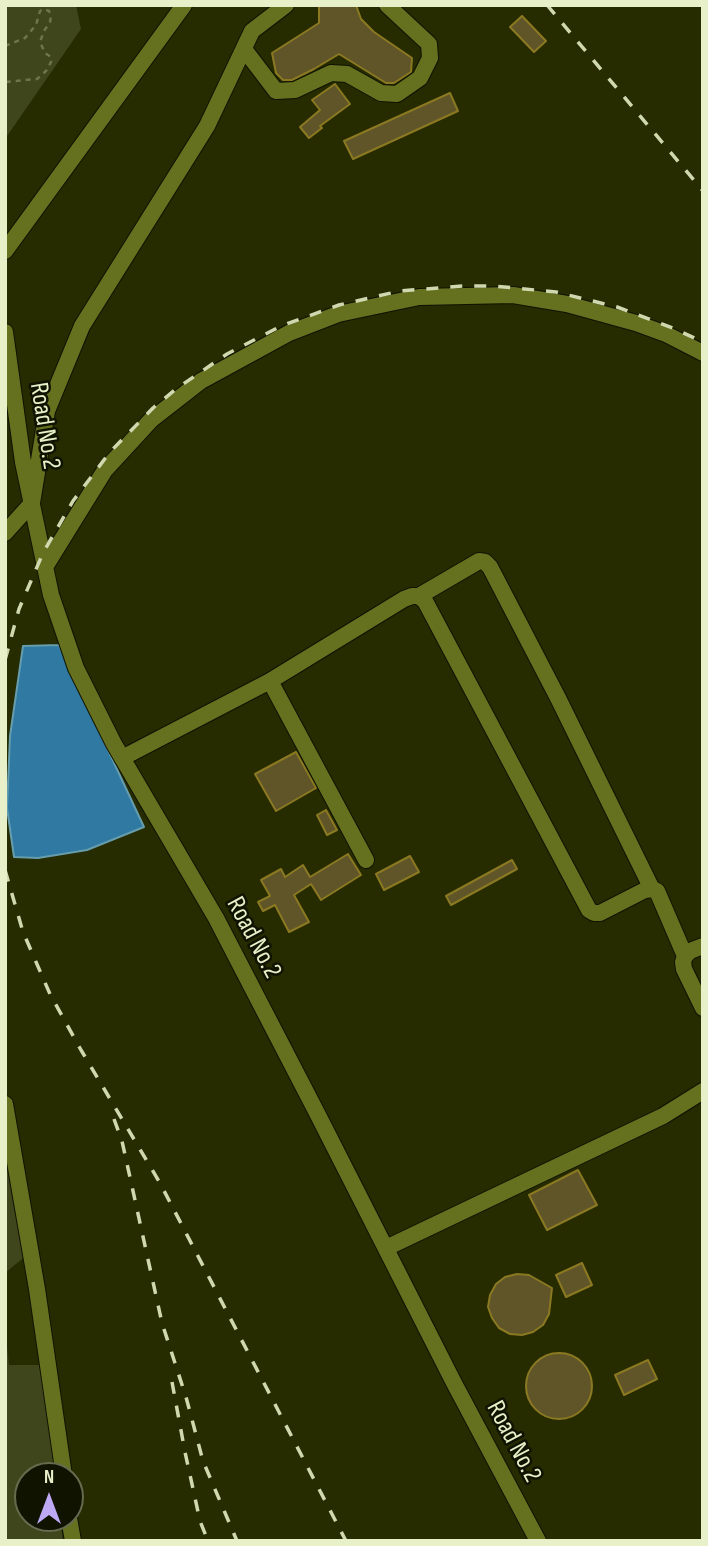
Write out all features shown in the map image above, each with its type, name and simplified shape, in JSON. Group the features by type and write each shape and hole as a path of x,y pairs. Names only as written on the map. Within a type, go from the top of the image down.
{"street":[{"path":"5,251 184,5"},
{"path":"5,533 32,503 47,411 82,326 206,126 252,31 286,5"},
{"path":"244,49 276,91 295,90 331,73 347,74 381,93 397,94 420,78 430,58 429,44 387,5"},
{"path":"45,566 105,470 151,420 201,381 289,333 338,314 419,297 513,295 567,304 636,323 666,334 703,354"},
{"name":"Road No.2","path":"5,332 23,462 51,595 76,668 122,758 216,918 538,1541"},
{"path":"122,758 270,681 404,599 419,596 479,561 485,562 558,698 659,897 685,956"},
{"path":"419,596 425,601 589,910 600,913 645,890 659,897"},
{"path":"270,681 366,860"},
{"path":"703,946 690,951 683,962 703,1008"},
{"path":"386,1248 663,1116 703,1091"},
{"path":"5,1104 37,1289 62,1462"}],"path":[{"path":"5,46 25,38 36,25 40,11 49,11 50,22 40,42 51,57 46,71 37,79 5,82"}],"green space":[{"path":"5,5 76,5 81,29 5,139"},
{"path":"5,1127 27,1255 5,1273"},
{"path":"5,1328 9,1365 42,1365 53,1462 14,1462 14,1532 62,1532 63,1541 5,1541"}],"water":[{"path":"59,645 144,827 87,850 38,858 14,857 7,808 10,736 23,646"}],"building":[{"path":"319,5 356,5 361,19 374,32 412,58 411,72 394,83 386,83 339,54 292,80 283,80 276,73 272,53 319,23"},
{"path":"522,16 546,41 534,52 510,27"},
{"path":"335,84 350,104 320,126 322,128 309,138 300,127 320,110 312,100"},
{"path":"450,93 458,111 353,159 344,141"},
{"path":"296,752 316,788 276,811 255,774"},
{"path":"326,810 337,830 327,835 317,815"},
{"path":"348,854 361,875 321,900 311,884 294,895 309,922 289,932 275,905 263,911 258,902 270,896 261,880 281,869 285,877 303,865 310,877"},
{"path":"410,856 419,872 384,890 376,874"},
{"path":"512,860 517,869 451,905 446,896"},
{"path":"578,1170 597,1205 547,1230 529,1195"},
{"path":"582,1263 592,1285 566,1297 556,1275"},
{"path":"529,1275 552,1288 549,1314 543,1325 522,1335 510,1334 499,1328 488,1307 496,1284 505,1277"},
{"path":"559,1353 582,1363 592,1386 582,1409 559,1419 536,1409 526,1386 536,1363"},
{"path":"648,1360 657,1379 624,1395 615,1375"}],"railway":[{"path":"547,5 703,191"},
{"path":"5,660 19,609 43,553 73,501 110,452 153,408 176,389 227,354 281,326 339,305 400,291 494,286 556,292 617,307 703,342"},
{"path":"5,870 23,932 50,994 160,1183 346,1541"},
{"path":"114,1119 122,1141 162,1323 203,1461 237,1541"},
{"path":"172,1382 200,1521 208,1541"}]}
